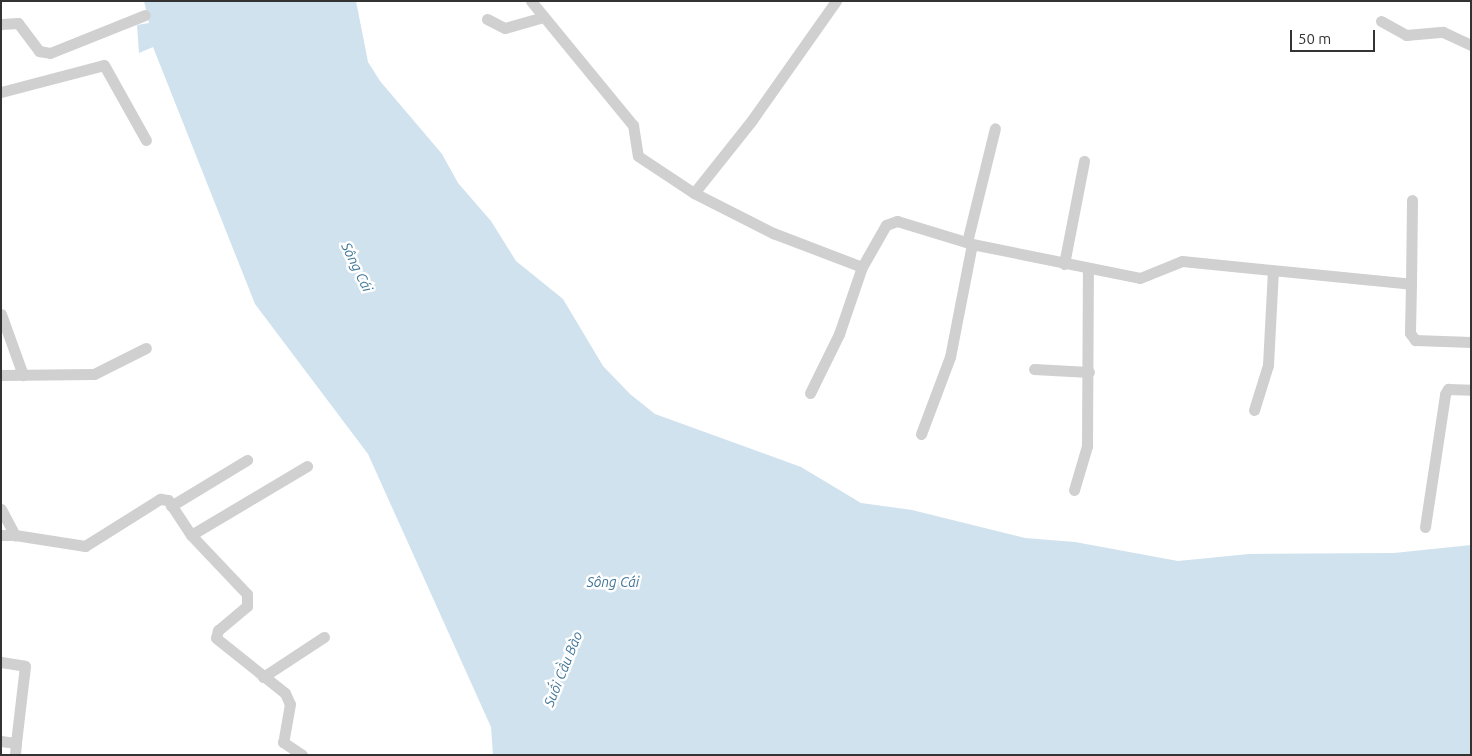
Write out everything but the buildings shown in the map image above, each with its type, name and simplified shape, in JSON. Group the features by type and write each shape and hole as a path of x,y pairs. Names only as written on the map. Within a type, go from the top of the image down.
{"street":[{"path":"531,1 633,125 638,156 694,193 773,233 862,267"},
{"path":"694,193 752,120 836,1"},
{"path":"1,24 18,23 39,51 50,53 145,15"},
{"path":"487,19 505,28 543,17"},
{"path":"1382,21 1406,35 1442,32 1471,46"},
{"path":"1,92 104,65 146,140"},
{"path":"921,434 950,358 969,243 995,128"},
{"path":"1064,264 1084,161"},
{"path":"1412,200 1410,333 1415,340 1471,342"},
{"path":"810,393 835,344 862,267 890,222 906,222 969,243 1088,270 1150,277 1162,267 1182,261 1410,284"},
{"path":"1074,490 1086,458 1089,372 1088,270"},
{"path":"1254,410 1268,365 1273,271"},
{"path":"1,314 23,375"},
{"path":"1,374 94,374 146,348"},
{"path":"1034,369 1089,372"},
{"path":"1425,527 1445,394 1448,389 1471,390"},
{"path":"172,506 246,460"},
{"path":"191,536 307,466"},
{"path":"1,535 15,535 85,546 160,500 168,500 191,536 248,598 247,606 218,630 216,638 289,699 283,742 302,755"},
{"path":"1,509 15,535"},
{"path":"263,677 324,637"},
{"path":"1,662 25,666 15,755"},
{"path":"1,741 16,743"}],"water":[{"name":"Sông Cái","path":"144,1 356,1 368,62 380,81 442,154 458,183 491,221 516,261 563,299 603,366 630,394 655,414 801,467 861,503 912,510 1025,538 1075,542 1178,561 1249,554 1394,553 1471,545 1471,755 493,755 491,727 368,454 255,304 153,47 139,53 137,25 149,23"}],"water label":[{"name":"Suối Cầu Bào","path":"563,669"}]}
